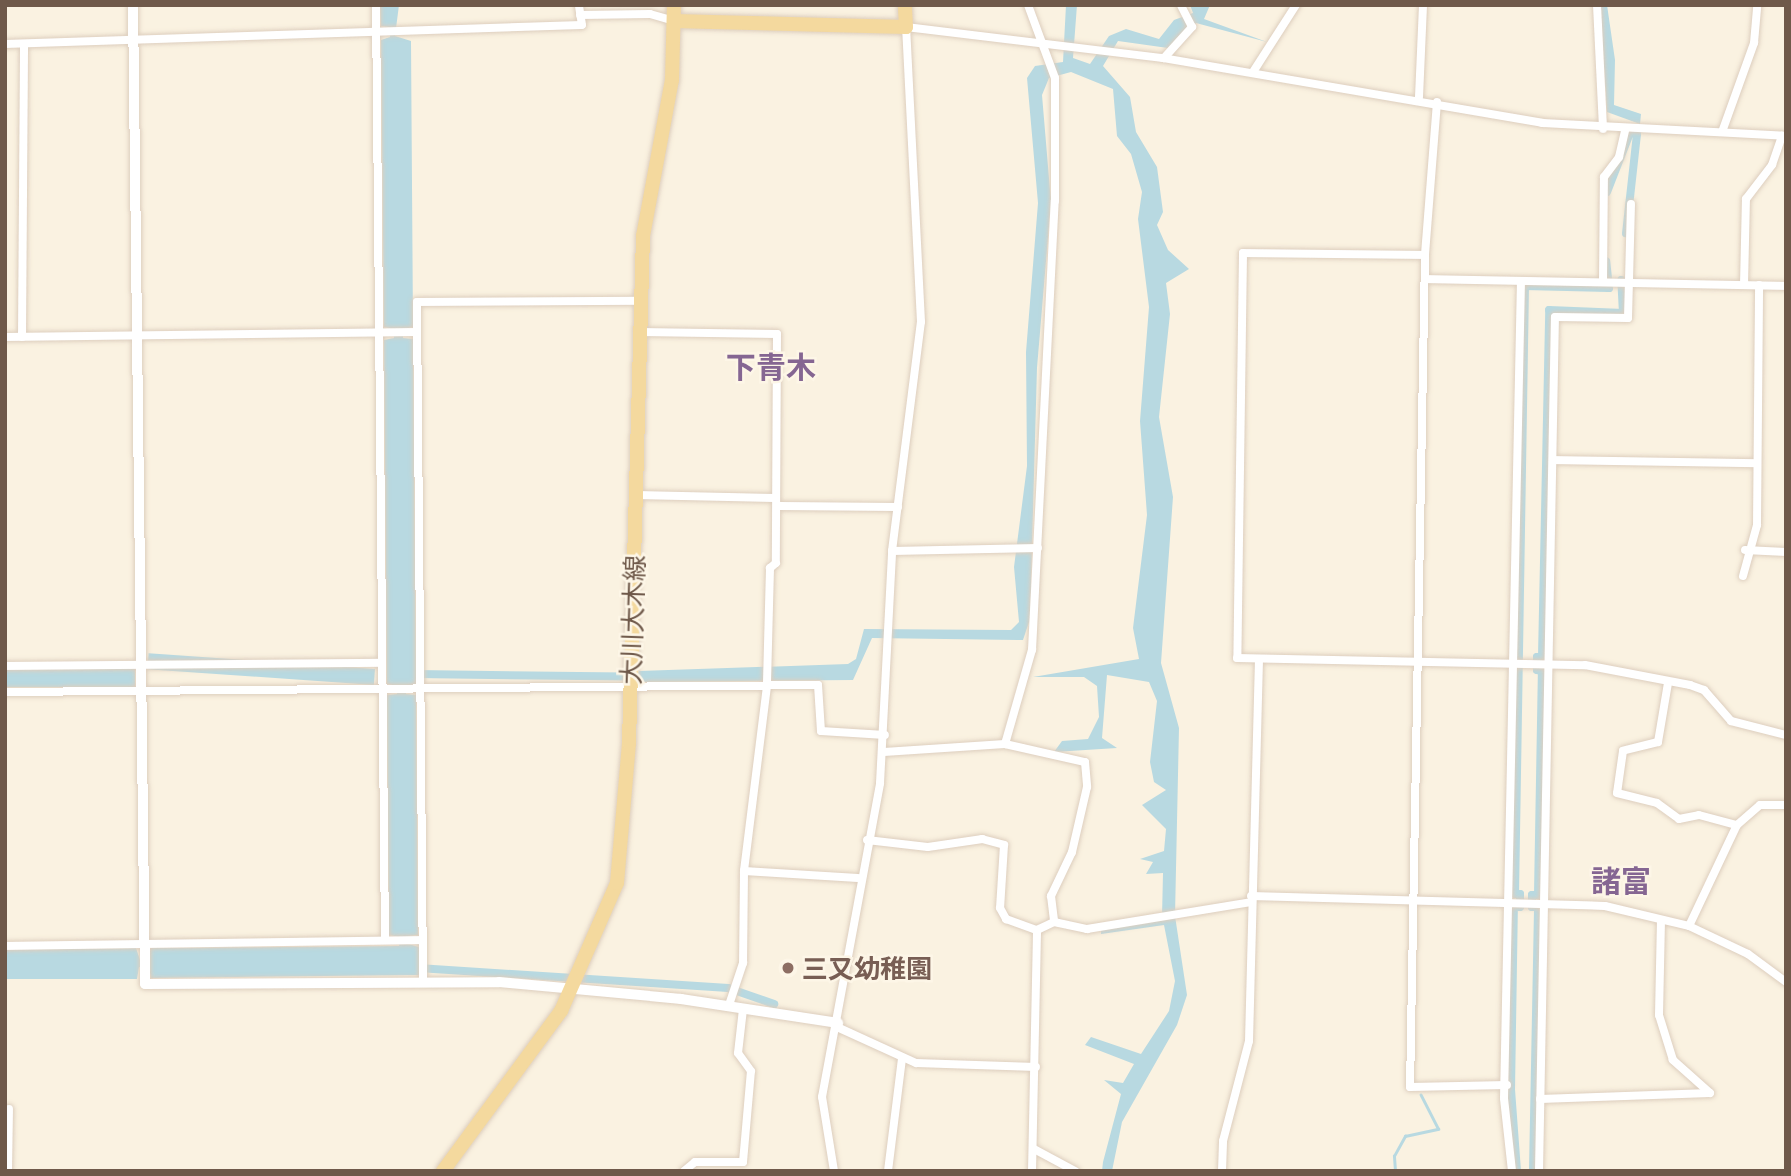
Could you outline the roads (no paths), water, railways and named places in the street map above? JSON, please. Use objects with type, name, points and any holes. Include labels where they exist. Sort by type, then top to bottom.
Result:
[{"type":"main road","points":[[674,13],[906,27],[905,5]]},
{"type":"main road","name":"大川大木線","points":[[443,1171],[533,1057],[573,990],[617,883],[630,666],[640,301],[646,207],[672,80],[674,13]]},
{"type":"street","points":[[134,5],[145,984],[423,980],[573,990],[729,1005],[837,1025],[902,1059],[1035,1067]]},
{"type":"street","points":[[376,5],[379,33],[382,665],[385,689],[387,940]]},
{"type":"street","points":[[1005,744],[1032,650],[1055,78],[1044,41],[1028,5]]},
{"type":"street","points":[[1163,58],[1192,27],[1181,5]]},
{"type":"street","points":[[1253,72],[1296,5]]},
{"type":"street","points":[[1419,97],[1423,5]]},
{"type":"street","points":[[1597,5],[1603,129]]},
{"type":"street","points":[[1721,132],[1754,43],[1757,5]]},
{"type":"street","points":[[5,44],[582,24],[580,10],[674,13]]},
{"type":"street","points":[[834,1171],[822,1097],[837,1025],[858,878],[884,752],[892,551],[922,292],[906,27],[1044,41],[1163,58],[1419,97],[1603,129],[1784,136],[1773,165],[1746,199],[1744,285]]},
{"type":"street","points":[[22,337],[24,44]]},
{"type":"street","points":[[1437,102],[1425,254],[1410,1087],[1507,1085]]},
{"type":"street","points":[[1606,282],[1604,177],[1619,158],[1625,131]]},
{"type":"street","points":[[1539,1171],[1555,317],[1628,318],[1631,204]]},
{"type":"street","points":[[1425,254],[1243,253],[1237,658],[1549,664],[1704,690],[1731,721],[1786,735]]},
{"type":"street","points":[[1426,279],[1786,286]]},
{"type":"street","points":[[1512,1171],[1507,1085],[1519,663],[1521,281]]},
{"type":"street","points":[[1743,576],[1745,550],[1757,525],[1755,463],[1759,285]]},
{"type":"street","points":[[423,980],[417,302],[640,301]]},
{"type":"street","points":[[5,337],[417,332]]},
{"type":"street","points":[[640,332],[777,334],[774,498],[779,506],[767,685],[744,871],[743,963],[729,1005]]},
{"type":"street","points":[[1553,460],[1755,463]]},
{"type":"street","points":[[636,495],[774,498]]},
{"type":"street","points":[[779,506],[898,507]]},
{"type":"street","points":[[892,551],[1036,548]]},
{"type":"street","points":[[1745,550],[1786,552]]},
{"type":"street","points":[[1222,1171],[1223,1141],[1249,1041],[1259,659]]},
{"type":"street","points":[[5,666],[382,665]]},
{"type":"street","points":[[1668,683],[1658,742],[1627,746],[1616,791],[1657,803],[1679,819],[1699,815],[1737,825]]},
{"type":"street","points":[[5,692],[818,685],[824,732],[885,735]]},
{"type":"street","points":[[884,752],[1005,744],[1080,759],[1088,769],[1070,859],[1051,897],[1054,922]]},
{"type":"street","points":[[1689,926],[1737,825],[1760,805],[1786,805]]},
{"type":"street","points":[[867,840],[928,847],[982,839],[1004,845],[1000,908],[1006,919],[1037,930],[1054,922],[1087,929],[1177,910],[1251,899],[1542,901],[1605,906],[1661,923],[1689,926],[1748,954],[1786,982]]},
{"type":"street","points":[[744,871],[858,878]]},
{"type":"street","points":[[1540,1099],[1710,1093],[1673,1060],[1659,1015],[1661,923]]},
{"type":"street","points":[[1032,1171],[1037,930]]},
{"type":"street","points":[[5,946],[421,940]]},
{"type":"street","points":[[684,1171],[695,1162],[743,1162],[751,1072],[738,1052],[743,1009]]},
{"type":"street","points":[[888,1171],[902,1059]]},
{"type":"street","points":[[8,1171],[9,1109]]},
{"type":"street","points":[[1034,1149],[1075,1171]]},
{"type":"water","points":[[380,5],[399,5],[395,36],[411,41],[413,327],[403,329],[403,338],[413,339],[416,684],[406,686],[406,694],[416,695],[418,935],[408,936],[408,944],[419,947],[420,975],[151,978],[149,968],[139,967],[137,979],[5,979],[5,949],[136,948],[140,960],[151,948],[399,946],[400,937],[389,935],[387,695],[397,694],[398,686],[387,684],[384,340],[394,338],[394,329],[384,327],[381,40],[390,37],[389,27],[381,26]]},
{"type":"water","points":[[1066,5],[1077,5],[1073,58],[1090,64],[1109,36],[1126,29],[1159,39],[1174,20],[1193,13],[1190,5],[1210,5],[1204,19],[1267,42],[1196,23],[1168,48],[1118,41],[1103,66],[1130,97],[1136,132],[1157,167],[1163,212],[1157,225],[1168,250],[1189,269],[1166,283],[1170,314],[1159,417],[1173,497],[1161,663],[1179,728],[1175,916],[1187,995],[1177,1025],[1122,1122],[1112,1171],[1102,1171],[1121,1094],[1104,1080],[1123,1083],[1134,1064],[1085,1045],[1091,1037],[1141,1054],[1169,1011],[1175,981],[1164,925],[1101,934],[1101,929],[1162,917],[1163,873],[1146,874],[1153,862],[1140,859],[1164,851],[1166,829],[1142,805],[1166,790],[1154,782],[1150,762],[1157,701],[1149,682],[1107,675],[1102,738],[1117,748],[1054,752],[1062,741],[1088,739],[1099,717],[1097,686],[1084,677],[1033,677],[1139,659],[1133,628],[1147,515],[1140,421],[1149,307],[1138,219],[1142,192],[1131,154],[1117,136],[1113,89],[1071,72],[1049,78],[1042,95],[1051,202],[1037,368],[1030,619],[1023,640],[872,638],[853,680],[639,682],[639,671],[848,664],[856,659],[864,629],[1011,630],[1019,622],[1014,567],[1027,466],[1026,352],[1038,203],[1027,78],[1035,66],[1063,62]]},
{"type":"water","points":[[1600,5],[1607,5],[1615,60],[1614,105],[1641,114],[1640,124],[1607,112]]},
{"type":"water","points":[[149,653],[375,669],[374,685],[147,669]]},
{"type":"water","points":[[5,669],[135,669],[135,687],[5,687]]},
{"type":"waterway","points":[[1607,192],[1630,133],[1637,134],[1626,233]]},
{"type":"waterway","points":[[1517,1171],[1511,1090],[1514,906],[1520,907],[1520,894],[1515,894],[1525,286],[1609,288],[1606,261]]},
{"type":"waterway","points":[[1533,1171],[1538,907],[1532,907],[1532,895],[1538,895],[1542,671],[1537,670],[1537,657],[1542,657],[1549,310],[1623,313],[1621,280]]},
{"type":"waterway","points":[[414,674],[649,677]]},
{"type":"waterway","points":[[418,968],[728,988],[774,1004]]},
{"type":"waterway","points":[[1395,1171],[1394,1156],[1405,1136],[1438,1129],[1421,1095]]},
{"type":"place","name":"三又幼稚園","points":[[788,968]]},
{"type":"district","name":"下青木","points":[[771,366]]},
{"type":"district","name":"諸富","points":[[1621,880]]}]
